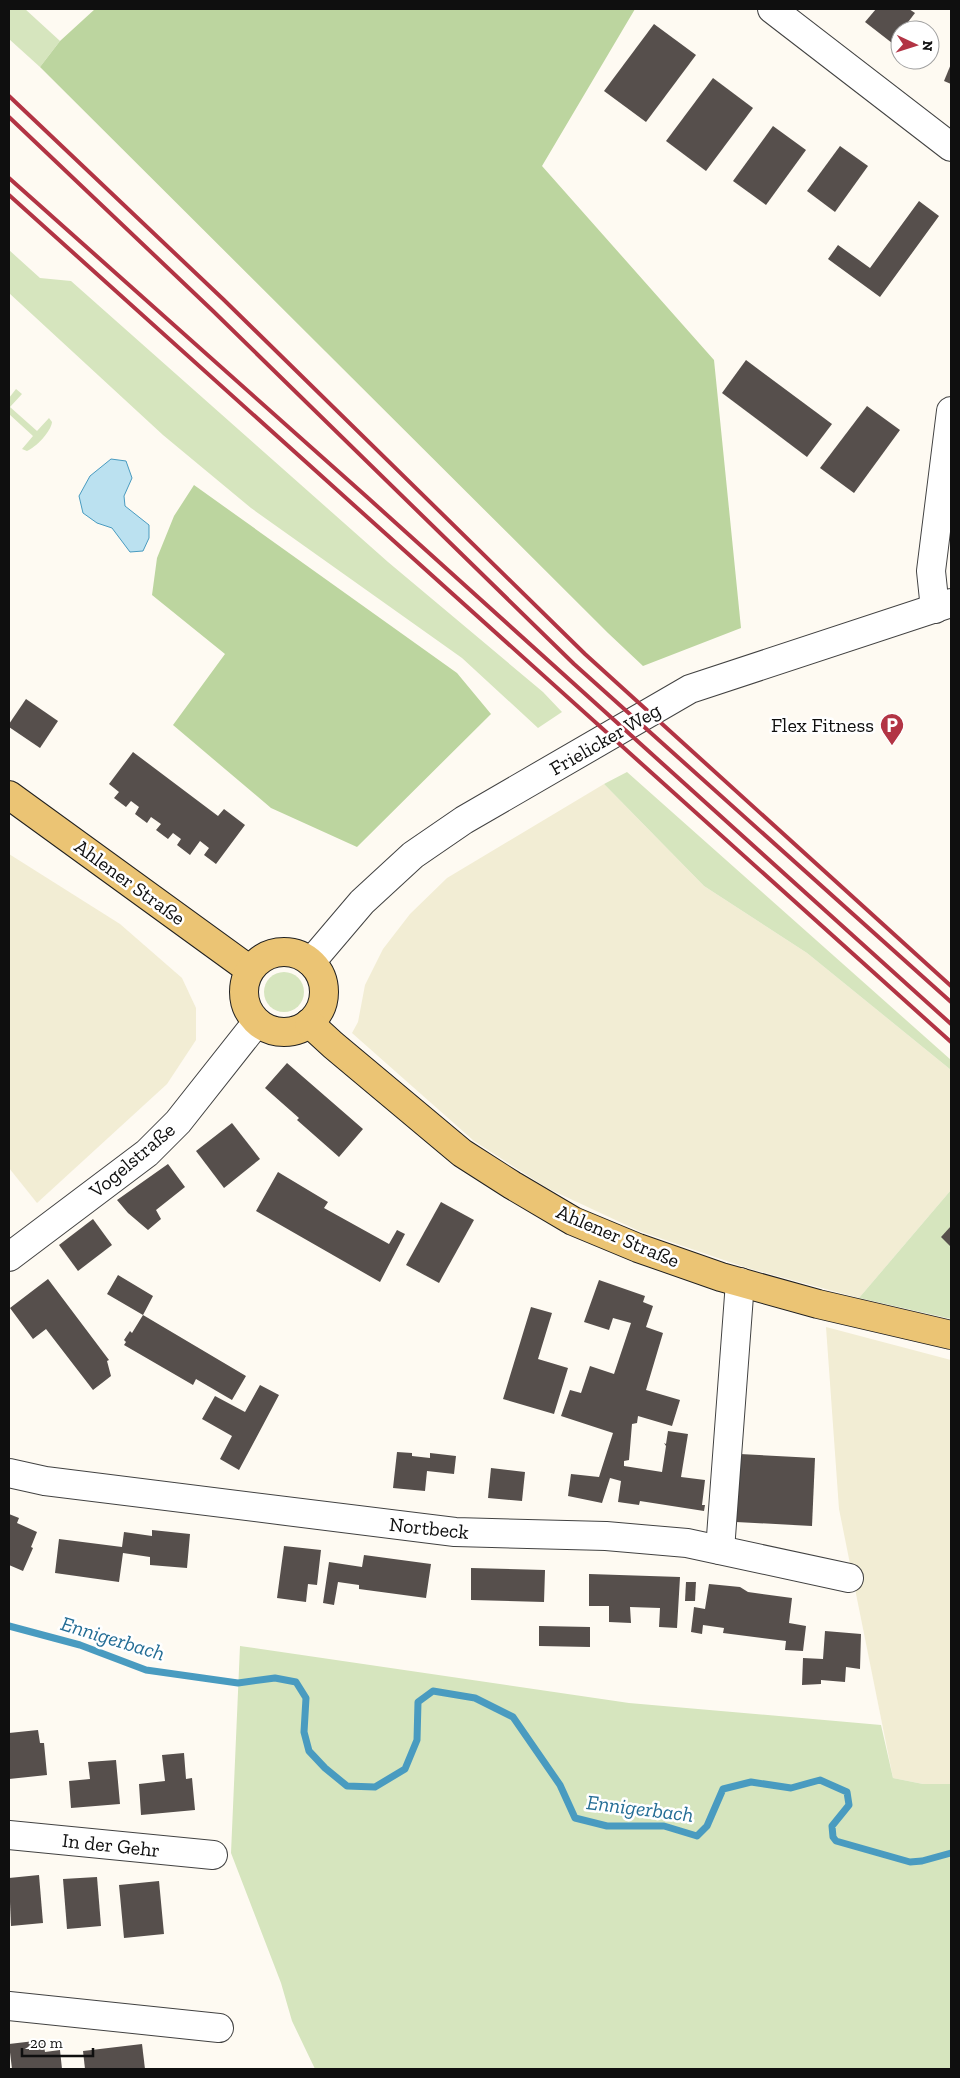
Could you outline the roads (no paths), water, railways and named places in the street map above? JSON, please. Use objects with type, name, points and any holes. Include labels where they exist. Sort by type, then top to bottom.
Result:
[{"type":"main road","name":"Ahlener Straße","points":[[9,795],[250,970]]},
{"type":"main road","points":[[279,952],[296,954],[311,962],[318,971],[324,993],[322,1004],[317,1014],[309,1023],[300,1029],[278,1032],[257,1022],[245,1002],[246,980],[250,970],[258,961],[268,955],[279,952]]},
{"type":"main road","name":"Ahlener Straße","points":[[309,1023],[462,1152],[512,1185],[573,1221],[638,1248],[740,1282],[818,1304],[951,1335]]},
{"type":"street","points":[[772,9],[951,148]]},
{"type":"street","points":[[943,606],[931,571],[951,411]]},
{"type":"street","name":"Frielicker Weg","points":[[311,962],[362,902],[413,855],[464,820],[690,689],[943,606]]},
{"type":"street","name":"Vogelstraße","points":[[9,1257],[147,1153],[178,1122],[257,1022]]},
{"type":"street","points":[[720,1550],[740,1282]]},
{"type":"street","name":"Nortbeck","points":[[9,1472],[44,1480],[455,1532],[606,1536],[687,1543],[850,1578]]},
{"type":"street","name":"In der Gehr","points":[[9,1835],[213,1855]]},
{"type":"street","points":[[9,2006],[218,2028]]},
{"type":"water","points":[[111,459],[126,461],[132,478],[124,496],[125,506],[149,525],[149,538],[143,551],[130,552],[112,528],[97,523],[83,513],[79,496],[90,476]]},
{"type":"waterway","name":"Ennigerbach","points":[[9,1626],[80,1645],[146,1670],[238,1683],[275,1678],[296,1682],[306,1698],[304,1732],[309,1751],[325,1768],[347,1786],[375,1787],[405,1769],[417,1740],[418,1702],[433,1691],[475,1698],[513,1717],[560,1785],[575,1818],[607,1826],[664,1826],[697,1836],[707,1826],[723,1789],[751,1782],[791,1788],[820,1780],[847,1792],[849,1805],[832,1826],[833,1837],[836,1841],[910,1862],[922,1861],[951,1853]]},
{"type":"railway","points":[[9,96],[224,300],[585,654],[951,986]]},
{"type":"railway","points":[[9,117],[213,311],[574,664],[951,1002]]},
{"type":"railway","points":[[9,178],[367,497],[951,1024]]},
{"type":"railway","points":[[9,195],[951,1042]]},
{"type":"place","name":"Flex Fitness","points":[[892,746]]}]
